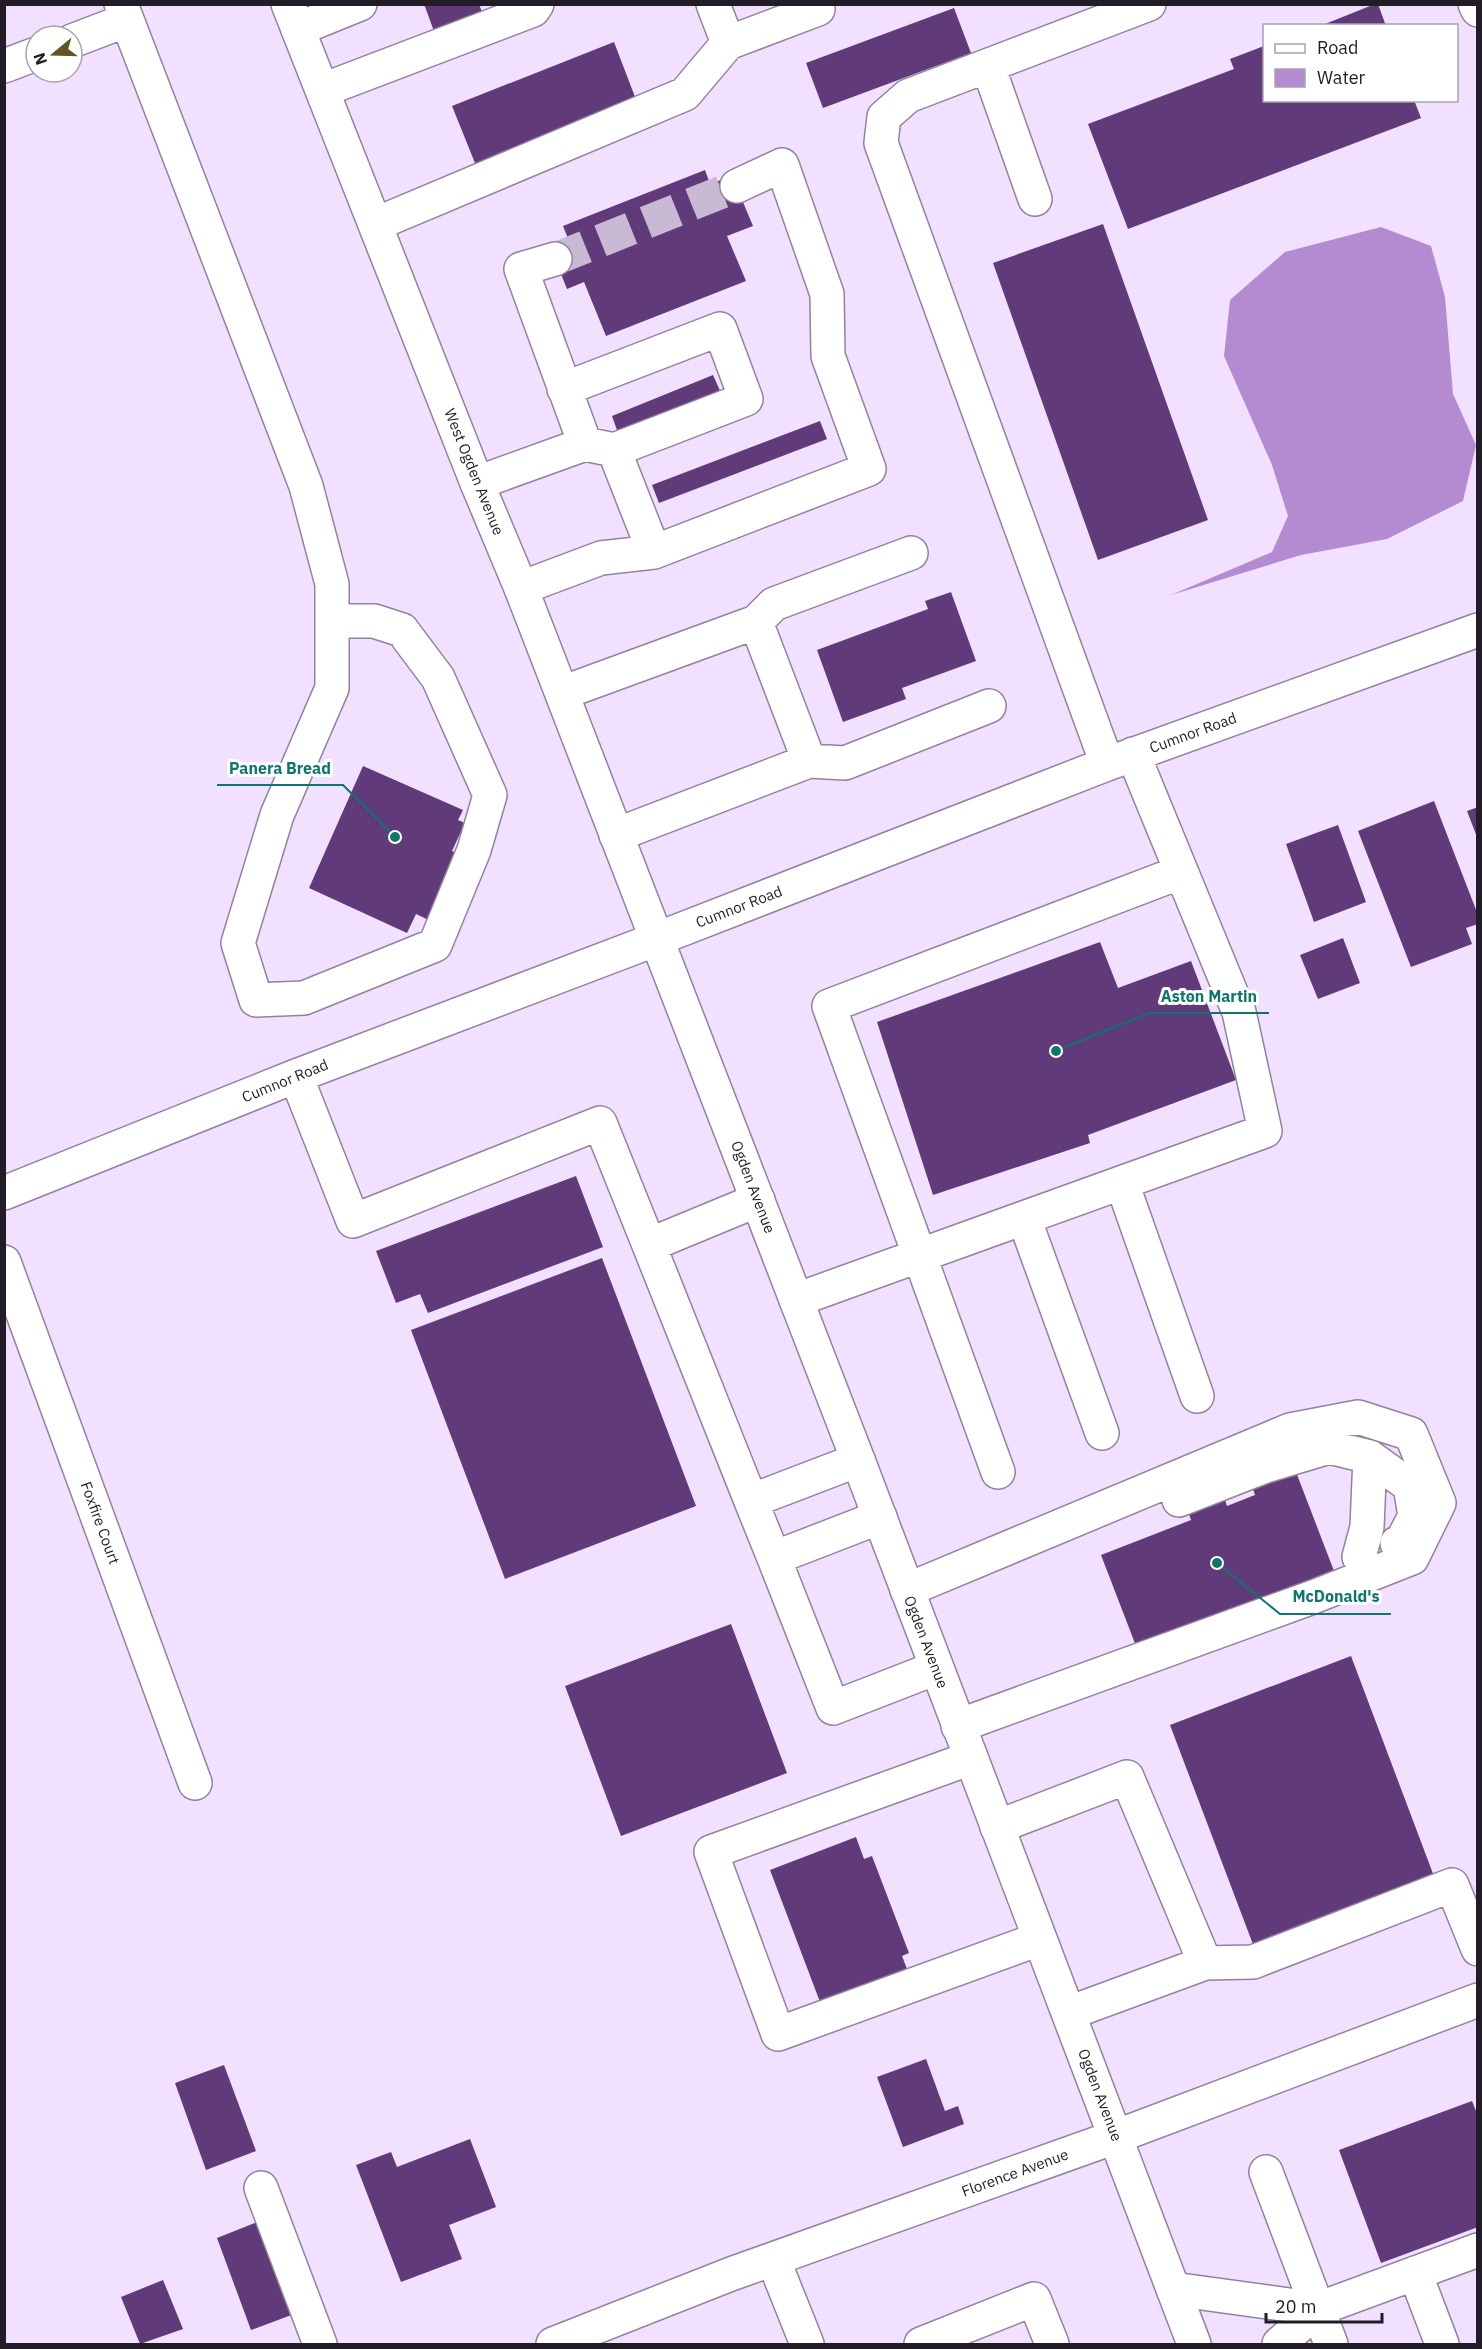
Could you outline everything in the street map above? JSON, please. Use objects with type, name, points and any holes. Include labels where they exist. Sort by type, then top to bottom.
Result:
[{"type":"street","points":[[293,17],[360,4]]},
{"type":"street","points":[[323,90],[533,10],[537,4]]},
{"type":"street","points":[[713,4],[728,43]]},
{"type":"street","points":[[376,224],[685,94],[728,43],[818,9],[816,4]]},
{"type":"street","points":[[796,1300],[1265,1131],[1239,1012],[1181,872],[1120,759],[881,143],[884,117],[908,96],[1149,4]]},
{"type":"street","points":[[1475,4],[1478,10]]},
{"type":"street","points":[[84,34],[124,12],[306,486],[332,584],[332,688],[277,815],[237,943],[256,1000],[304,998],[435,945],[474,850],[490,795],[438,678],[402,630],[374,621],[333,621]]},
{"type":"street","name":"West Ogden Avenue","points":[[293,17],[477,483],[521,588],[657,939]]},
{"type":"street","points":[[4,66],[24,58]]},
{"type":"street","points":[[988,66],[1035,199]]},
{"type":"street","points":[[521,588],[601,558],[654,552],[869,469],[828,356],[827,294],[782,165],[737,186]]},
{"type":"street","points":[[555,259],[521,268],[564,389],[600,447],[654,552]]},
{"type":"street","points":[[477,483],[600,447],[746,399],[720,329],[564,389]]},
{"type":"street","points":[[562,693],[756,622],[774,604],[911,554]]},
{"type":"street","points":[[756,622],[808,761]]},
{"type":"street","name":"Cumnor Road","points":[[4,1193],[296,1076],[1120,759],[1478,630]]},
{"type":"street","points":[[616,835],[808,761],[845,763],[989,706]]},
{"type":"street","points":[[998,1472],[829,1006],[1181,872]]},
{"type":"street","name":"Ogden Avenue","points":[[657,939],[1194,2344]]},
{"type":"street","points":[[296,1076],[354,1221],[600,1122],[833,1708],[936,1668]]},
{"type":"street","points":[[1122,1183],[1197,1395]]},
{"type":"street","points":[[649,1245],[758,1200]]},
{"type":"street","points":[[1024,1218],[1102,1433]]},
{"type":"street","name":"Foxfire Court","points":[[4,1262],[195,1783]]},
{"type":"street","points":[[907,1590],[1290,1430],[1358,1417],[1411,1434],[1439,1503],[1412,1558],[1313,1597],[958,1726]]},
{"type":"street","points":[[1111,1504],[1157,1509],[1266,1466],[1329,1447],[1370,1457],[1410,1486],[1415,1516],[1402,1541],[1359,1557],[1313,1597]]},
{"type":"street","points":[[1359,1557],[1367,1527],[1370,1457]]},
{"type":"street","points":[[751,1501],[858,1460]]},
{"type":"street","points":[[774,1558],[880,1518]]},
{"type":"street","points":[[971,1758],[711,1852],[778,2034],[1039,1939]]},
{"type":"street","points":[[997,1827],[1127,1777],[1205,1963]]},
{"type":"street","points":[[1069,2013],[1205,1963],[1253,1962],[1452,1885],[1478,1949]]},
{"type":"street","name":"Florence Avenue","points":[[553,2344],[773,2259],[1115,2137],[1478,2000]]},
{"type":"street","points":[[1266,2172],[1331,2344]]},
{"type":"street","points":[[261,2188],[320,2344]]},
{"type":"street","points":[[1279,2344],[1318,2309],[1478,2250]]},
{"type":"street","points":[[773,2259],[807,2344]]},
{"type":"street","points":[[1415,2273],[1442,2344]]},
{"type":"street","points":[[1173,2289],[1318,2309]]},
{"type":"street","points":[[921,2344],[1034,2300],[1052,2344]]},
{"type":"water","points":[[1381,227],[1431,246],[1445,297],[1453,394],[1476,445],[1463,501],[1387,539],[1301,555],[1171,595],[1272,552],[1288,516],[1272,465],[1224,356],[1230,300],[1285,252]]},
{"type":"building","points":[[424,4],[479,4],[483,15],[435,34]]},
{"type":"building","points":[[1378,4],[1385,24],[1325,24]]},
{"type":"building","points":[[954,8],[971,53],[823,108],[806,63]]},
{"type":"building","points":[[614,42],[640,110],[479,173],[452,106]]},
{"type":"building","points":[[1263,46],[1263,102],[1415,102],[1421,118],[1128,229],[1088,124],[1234,69],[1230,59]]},
{"type":"building","points":[[705,170],[710,184],[732,176],[753,226],[727,236],[746,281],[606,336],[584,282],[567,289],[555,259],[551,248],[569,241],[563,226]]},
{"type":"building","points":[[1103,224],[1208,520],[1098,560],[993,263]]},
{"type":"building","points":[[713,375],[721,393],[618,433],[612,416]]},
{"type":"building","points":[[820,421],[827,439],[659,503],[652,485]]},
{"type":"building","points":[[951,592],[976,661],[902,688],[906,699],[843,722],[817,650],[928,609],[925,601]]},
{"type":"building","points":[[363,766],[463,810],[458,820],[465,823],[452,851],[467,858],[437,924],[416,914],[407,933],[309,888]]},
{"type":"building","points":[[1434,801],[1478,915],[1478,924],[1466,928],[1472,944],[1411,967],[1358,831]]},
{"type":"building","points":[[1478,807],[1478,837],[1477,837],[1467,811]]},
{"type":"building","points":[[1338,825],[1366,902],[1314,922],[1286,844]]},
{"type":"building","points":[[1343,938],[1360,983],[1318,999],[1300,955]]},
{"type":"building","points":[[1100,942],[1118,988],[1191,961],[1236,1080],[1088,1135],[1090,1143],[933,1195],[877,1022]]},
{"type":"building","points":[[576,1176],[603,1247],[428,1313],[420,1294],[396,1303],[376,1251]]},
{"type":"building","points":[[602,1258],[696,1506],[505,1579],[411,1330]]},
{"type":"building","points":[[1296,1472],[1334,1571],[1136,1646],[1101,1555],[1191,1520],[1189,1514],[1225,1500],[1227,1506],[1255,1495],[1253,1489]]},
{"type":"building","points":[[731,1624],[787,1773],[621,1836],[565,1686]]},
{"type":"building","points":[[1351,1656],[1435,1879],[1254,1947],[1170,1725]]},
{"type":"building","points":[[856,1837],[864,1859],[872,1856],[909,1953],[902,1956],[907,1969],[820,2002],[770,1870]]},
{"type":"building","points":[[926,2059],[945,2111],[958,2106],[964,2124],[903,2147],[877,2077]]},
{"type":"building","points":[[224,2065],[256,2151],[206,2170],[175,2083]]},
{"type":"building","points":[[1472,2101],[1478,2116],[1478,2227],[1381,2263],[1339,2150]]},
{"type":"building","points":[[470,2139],[496,2207],[449,2225],[462,2259],[401,2282],[356,2165],[391,2152],[397,2167]]},
{"type":"building","points":[[260,2221],[294,2314],[251,2330],[217,2238]]},
{"type":"building","points":[[163,2280],[183,2329],[140,2344],[121,2297]]},
{"type":"tunnel","points":[[555,259],[737,186]]},
{"type":"place","name":"Panera Bread","points":[[395,837]]},
{"type":"place","name":"Aston Martin","points":[[1056,1051]]},
{"type":"place","name":"McDonald's","points":[[1217,1563]]}]
